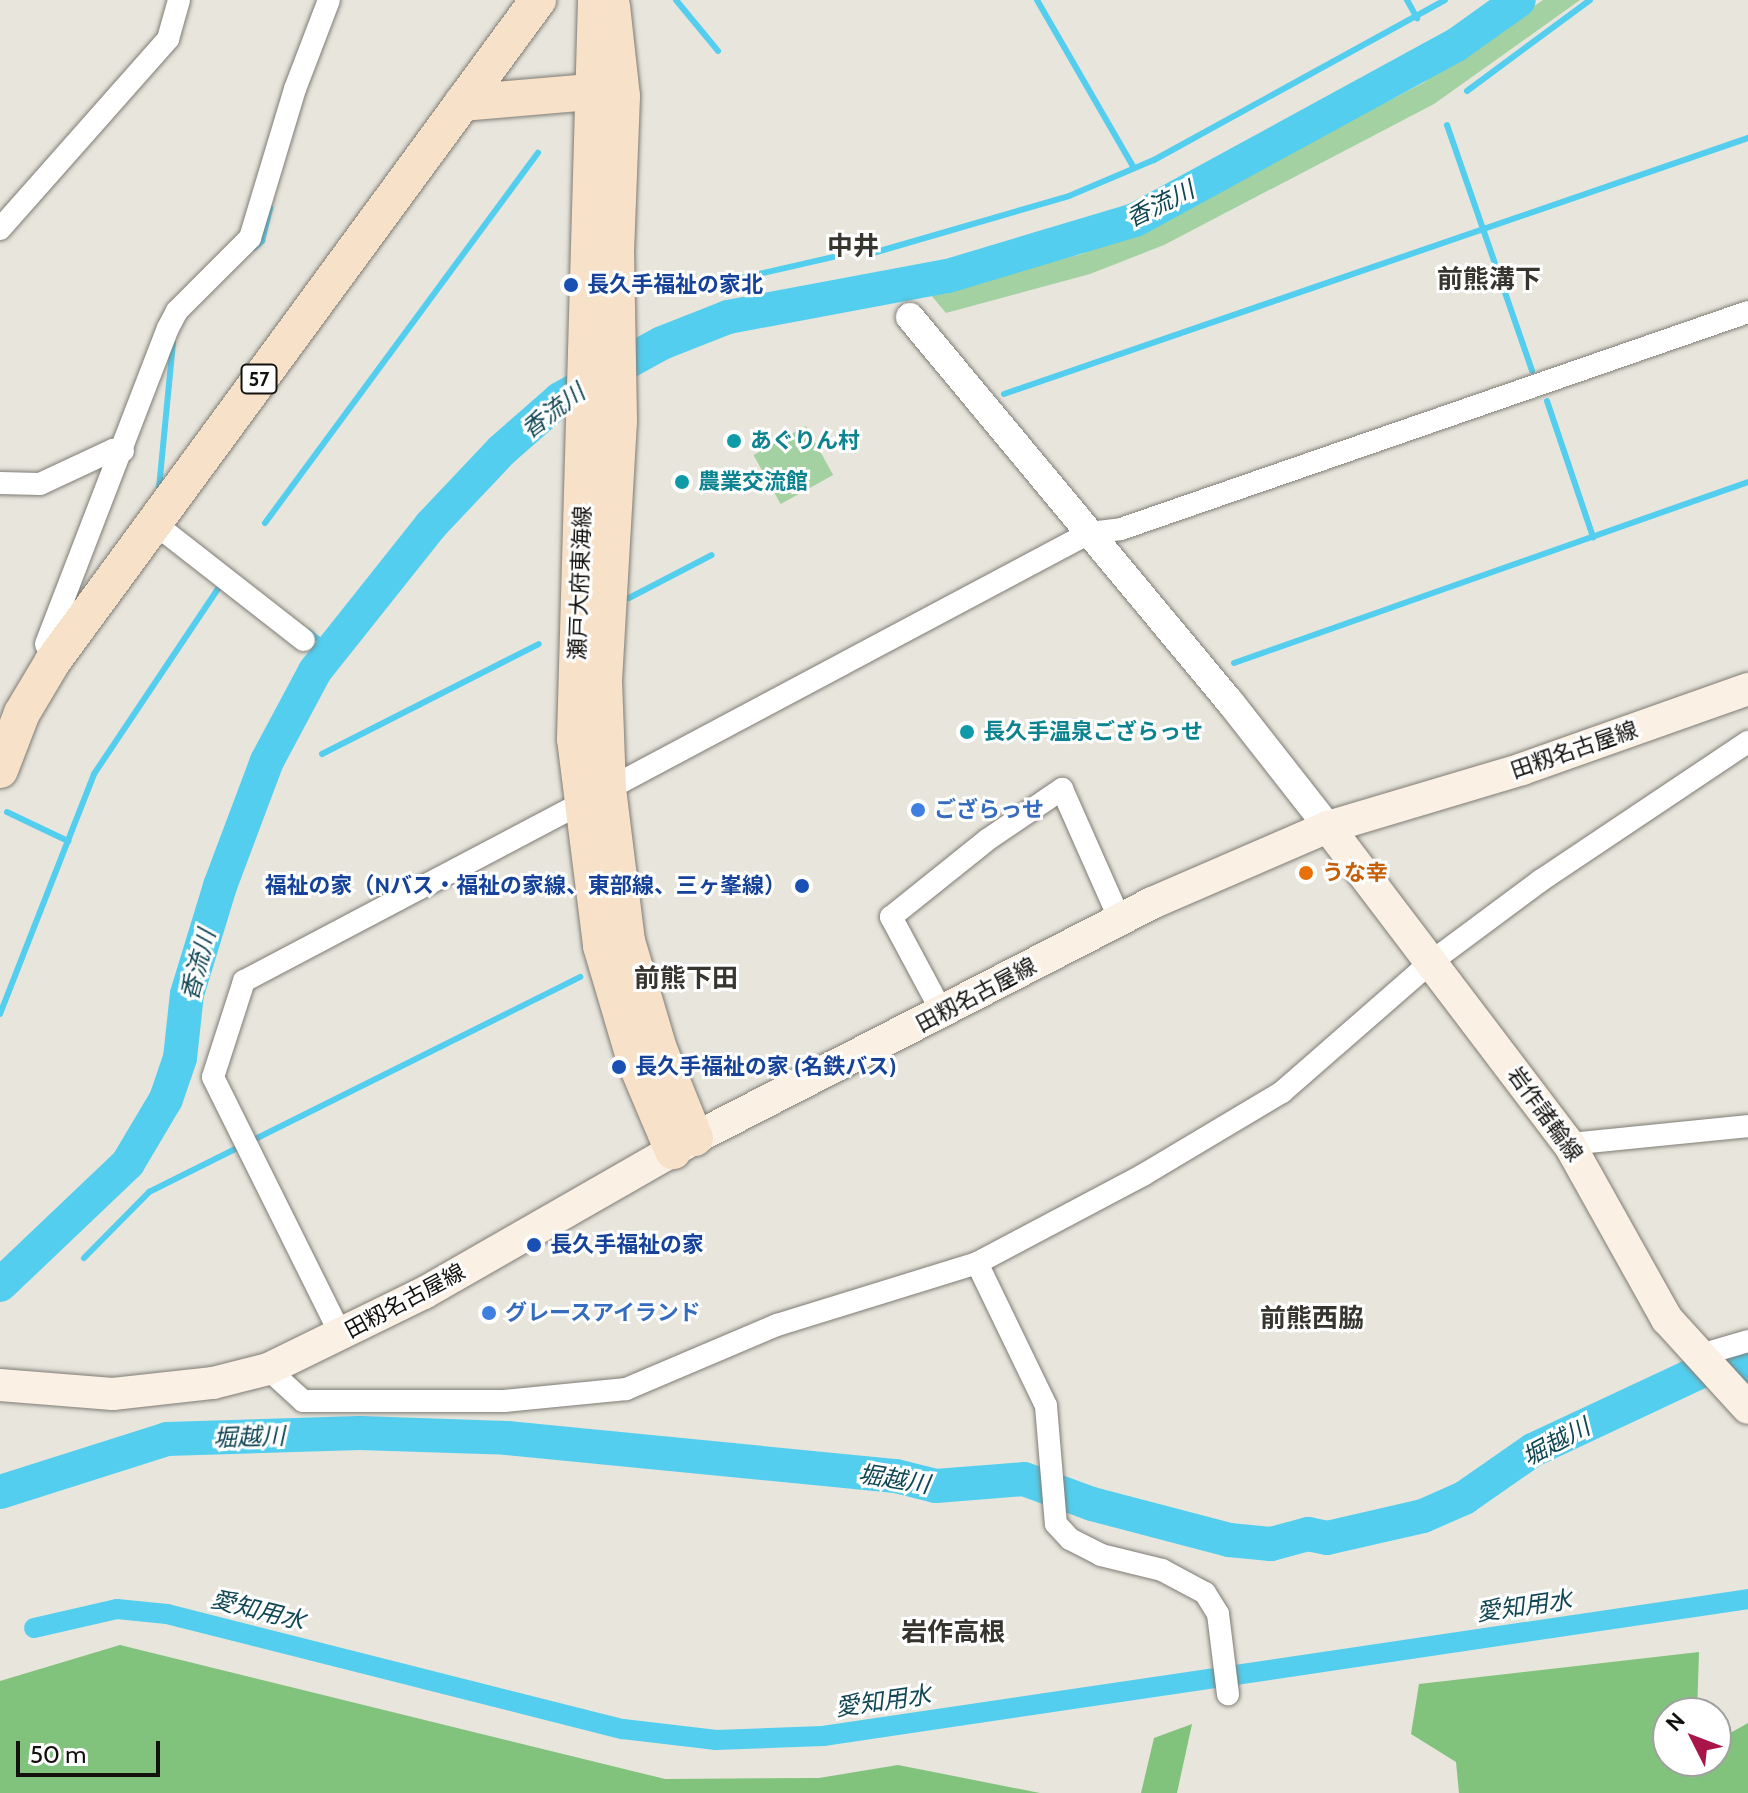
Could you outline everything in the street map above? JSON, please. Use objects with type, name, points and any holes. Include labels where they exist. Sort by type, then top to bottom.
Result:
[{"type":"main road","name":"57","points":[[0,770],[22,713],[53,661],[538,0]]},
{"type":"main road","name":"瀬戸大府東海線","points":[[594,796],[604,680],[618,390],[602,339],[590,92],[596,0]]},
{"type":"main road","name":"瀬戸大府東海線","points":[[612,0],[622,96],[602,339],[587,414],[575,739],[594,796],[627,941],[684,1144]]},
{"type":"main road","points":[[462,103],[590,92]]},
{"type":"main road","name":"田籾名古屋線","points":[[0,1385],[113,1394],[213,1383],[268,1369],[341,1335],[684,1144],[1120,920],[1328,827],[1522,769],[1748,689]]},
{"type":"main road","name":"岩作諸輪線","points":[[1328,827],[1569,1144],[1667,1319],[1739,1400]]},
{"type":"street","points":[[0,229],[168,39],[179,0]]},
{"type":"street","points":[[53,661],[46,644],[177,311],[250,238],[295,89],[329,0]]},
{"type":"street","points":[[341,1335],[213,1077],[244,981],[1089,533],[1121,529],[1748,312]]},
{"type":"street","points":[[910,317],[1328,827]]},
{"type":"street","points":[[0,483],[40,484],[113,450],[123,451]]},
{"type":"street","points":[[154,523],[304,640]]},
{"type":"street","points":[[268,1369],[303,1401],[504,1401],[626,1389],[777,1325],[977,1263],[1143,1175],[1282,1092],[1431,962],[1540,881],[1748,742]]},
{"type":"street","points":[[942,1012],[891,917],[987,840],[1062,789],[1120,920]]},
{"type":"street","points":[[1569,1144],[1748,1126]]},
{"type":"street","points":[[977,1263],[1046,1406],[1056,1524],[1070,1539],[1101,1555],[1162,1570],[1205,1593],[1218,1614],[1228,1694]]},
{"type":"street","points":[[1697,1356],[1748,1341]]},
{"type":"green space","points":[[1543,0],[1580,0],[1434,104],[1164,245],[1090,274],[946,313],[930,294],[1082,254],[1156,222],[1423,83]]},
{"type":"green space","points":[[806,426],[833,475],[781,504],[754,455]]},
{"type":"green space","points":[[120,1645],[665,1779],[819,1778],[898,1765],[1040,1793],[0,1793],[0,1681]]},
{"type":"green space","points":[[1699,1652],[1698,1697],[1652,1697],[1652,1777],[1732,1777],[1732,1732],[1748,1723],[1748,1793],[1459,1793],[1456,1762],[1411,1734],[1419,1684]]},
{"type":"green space","points":[[1192,1724],[1177,1793],[1141,1793],[1154,1738]]},
{"type":"waterway","points":[[676,0],[718,51]]},
{"type":"waterway","points":[[1037,0],[1134,168]]},
{"type":"waterway","points":[[1407,0],[1417,18]]},
{"type":"waterway","points":[[873,253],[1069,196],[1154,160],[1445,0]]},
{"type":"waterway","name":"香流川","points":[[0,1285],[128,1163],[166,1099],[180,1058],[187,994],[220,886],[267,761],[315,671],[431,525],[502,450],[560,399],[662,343],[728,317],[948,276],[1135,220],[1456,45],[1519,0]]},
{"type":"waterway","points":[[1467,91],[1590,0]]},
{"type":"waterway","points":[[1447,125],[1532,371]]},
{"type":"waterway","points":[[1004,394],[1748,138]]},
{"type":"waterway","points":[[265,523],[538,153]]},
{"type":"waterway","points":[[254,248],[262,241],[270,208]]},
{"type":"waterway","points":[[702,287],[833,257]]},
{"type":"waterway","points":[[159,488],[173,343]]},
{"type":"waterway","points":[[1547,401],[1593,537]]},
{"type":"waterway","points":[[1234,663],[1748,482]]},
{"type":"waterway","points":[[629,598],[712,555]]},
{"type":"waterway","points":[[0,1014],[94,774],[219,587]]},
{"type":"waterway","points":[[309,632],[332,650]]},
{"type":"waterway","points":[[322,754],[539,644]]},
{"type":"waterway","points":[[7,812],[68,841]]},
{"type":"waterway","points":[[84,1258],[149,1192],[580,977]]},
{"type":"waterway","name":"堀越川","points":[[0,1492],[167,1439],[360,1433],[507,1438],[896,1476],[936,1486],[1024,1479],[1092,1504],[1229,1540],[1271,1544],[1308,1534],[1327,1538],[1423,1516],[1464,1498],[1533,1450],[1704,1370],[1748,1366]]},
{"type":"waterway","name":"愛知用水","points":[[34,1628],[117,1609],[167,1614],[623,1729],[716,1740],[823,1736],[1748,1599]]},
{"type":"place","name":"長久手福祉の家北","points":[[571,285]]},
{"type":"place","name":"あぐりん村","points":[[734,441]]},
{"type":"place","name":"農業交流館","points":[[682,482]]},
{"type":"place","name":"長久手温泉ござらっせ","points":[[967,732]]},
{"type":"place","name":"ござらっせ","points":[[918,810]]},
{"type":"place","name":"うな幸","points":[[1306,873]]},
{"type":"place","name":"福祉の家（Nバス・福祉の家線、東部線、三ヶ峯線）","points":[[802,886]]},
{"type":"place","name":"長久手福祉の家 (名鉄バス)","points":[[619,1067]]},
{"type":"place","name":"長久手福祉の家","points":[[534,1245]]},
{"type":"place","name":"グレースアイランド","points":[[489,1313]]},
{"type":"district","name":"中井","points":[[853,247]]},
{"type":"district","name":"前熊溝下","points":[[1489,280]]},
{"type":"district","name":"前熊下田","points":[[686,979]]},
{"type":"district","name":"前熊西脇","points":[[1312,1319]]},
{"type":"district","name":"岩作高根","points":[[953,1633]]}]
